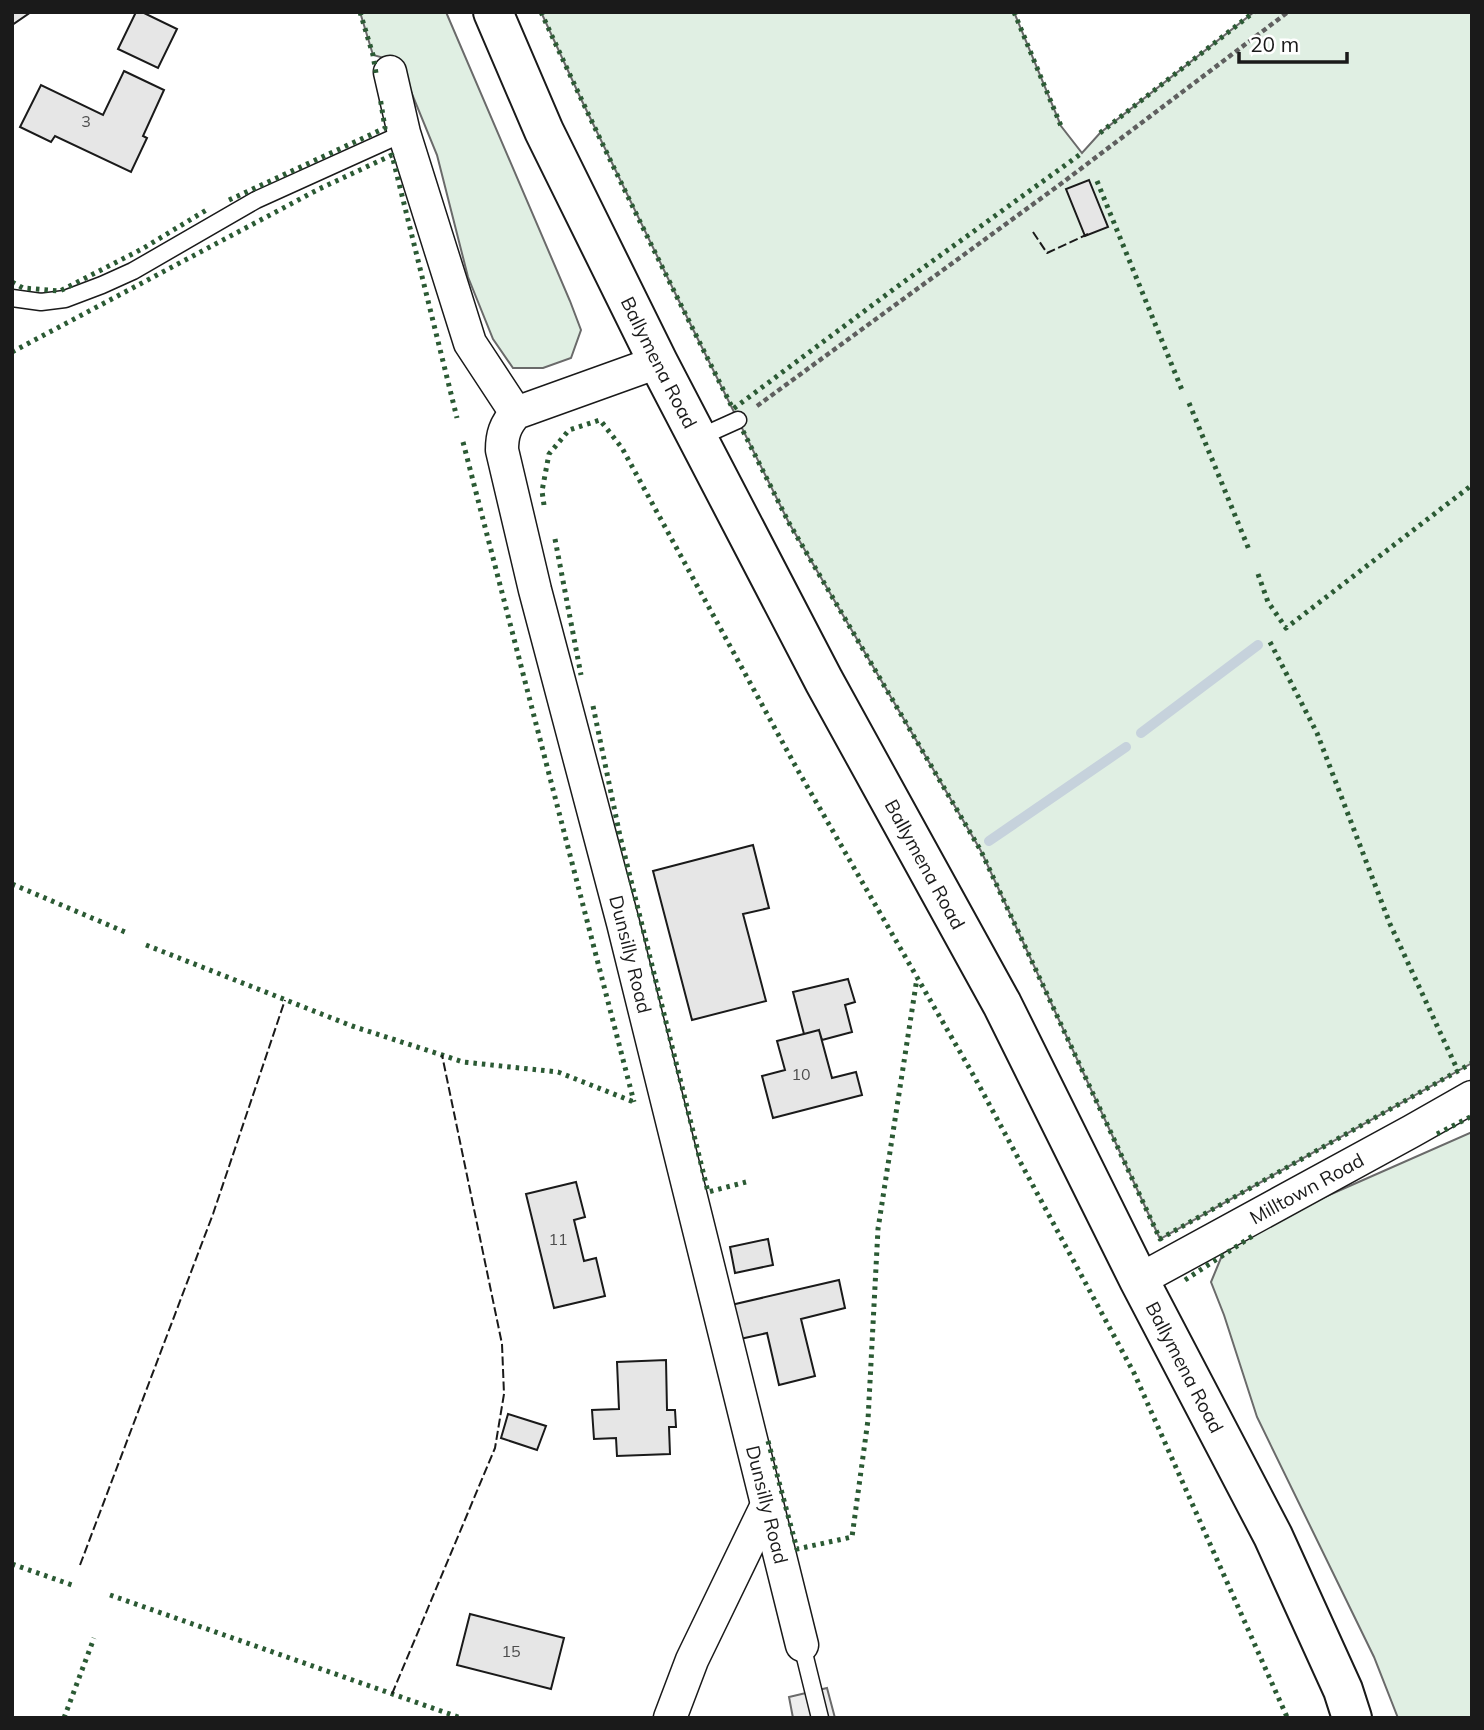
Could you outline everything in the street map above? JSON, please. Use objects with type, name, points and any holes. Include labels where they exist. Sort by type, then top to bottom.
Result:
[{"type":"highway","name":"Ballymena Road","points":[[493,12],[544,131],[658,362],[824,681],[1002,1004],[1139,1280],[1273,1535],[1343,1690],[1352,1718]]},
{"type":"street","points":[[390,72],[404,133],[470,344],[516,413],[658,362]]},
{"type":"street","name":"Dunsilly Road","points":[[516,413],[507,423],[502,437],[502,450],[630,950],[802,1645]]},
{"type":"street","name":"Milltown Road","points":[[1139,1280],[1472,1097]]},
{"type":"street","points":[[670,1718],[692,1660],[767,1505]]},
{"type":"lane","points":[[12,298],[41,302],[65,299],[102,285],[133,271],[256,200],[404,133]]},
{"type":"lane","points":[[698,438],[738,420]]},
{"type":"lane","points":[[802,1645],[820,1718]]},
{"type":"path","points":[[738,420],[1051,191],[1288,12]]},
{"type":"green space","points":[[360,12],[446,12],[581,330],[571,358],[543,368],[513,368],[493,339],[468,277],[437,155],[399,62],[373,55]]},
{"type":"green space","points":[[541,12],[1014,12],[1061,126],[1082,153],[1100,133],[1254,12],[1472,12],[1472,1063],[1160,1239],[981,851],[789,523]]},
{"type":"green space","points":[[1472,1132],[1472,1718],[1398,1718],[1374,1657],[1257,1417],[1211,1282],[1223,1253],[1286,1214]]},
{"type":"shaded area","points":[[827,1688],[835,1718],[793,1718],[789,1697]]},
{"type":"building","points":[[12,12],[31,12],[12,25]]},
{"type":"building","points":[[136,12],[142,12],[177,29],[158,68],[118,49]]},
{"type":"building","points":[[124,71],[164,90],[143,136],[147,138],[131,172],[55,136],[51,142],[20,127],[41,85],[103,115]]},
{"type":"building","points":[[1089,180],[1108,227],[1085,236],[1066,189]]},
{"type":"building","points":[[753,845],[769,908],[743,914],[766,1001],[692,1020],[653,871]]},
{"type":"building","points":[[848,979],[855,1002],[845,1005],[852,1032],[822,1040],[819,1030],[804,1034],[793,992]]},
{"type":"building","points":[[819,1030],[832,1078],[856,1072],[862,1095],[773,1118],[762,1076],[785,1070],[777,1041]]},
{"type":"building","points":[[576,1182],[585,1217],[574,1220],[584,1261],[596,1258],[605,1296],[554,1308],[526,1194]]},
{"type":"building","points":[[768,1239],[773,1265],[735,1273],[730,1247]]},
{"type":"building","points":[[839,1280],[845,1308],[801,1319],[815,1376],[779,1385],[767,1333],[740,1339],[731,1305]]},
{"type":"building","points":[[666,1360],[667,1410],[675,1410],[676,1427],[669,1427],[670,1454],[617,1456],[616,1438],[594,1439],[592,1410],[619,1409],[617,1362]]},
{"type":"building","points":[[508,1414],[546,1426],[537,1450],[501,1438]]},
{"type":"building","points":[[470,1614],[564,1638],[551,1689],[457,1665]]},
{"type":"waterway","points":[[1141,733],[1258,645]]},
{"type":"waterway","points":[[989,841],[1126,747]]},
{"type":"hedge","points":[[360,12],[376,73]]},
{"type":"hedge","points":[[541,12],[635,212],[733,409],[1082,153]]},
{"type":"hedge","points":[[1014,12],[1061,126]]},
{"type":"hedge","points":[[1100,133],[1254,12]]},
{"type":"hedge","points":[[229,200],[385,128],[380,97]]},
{"type":"hedge","points":[[12,352],[319,189],[392,155],[457,418]]},
{"type":"hedge","points":[[1097,181],[1182,390]]},
{"type":"hedge","points":[[12,282],[23,288],[60,291],[142,249],[208,209]]},
{"type":"hedge","points":[[1189,403],[1250,552]]},
{"type":"hedge","points":[[544,505],[542,491],[549,454],[569,430],[600,420],[622,448],[796,767],[975,1078],[1134,1373],[1287,1717]]},
{"type":"hedge","points":[[743,431],[789,523],[981,851],[1160,1239],[1472,1063]]},
{"type":"hedge","points":[[463,442],[634,1102]]},
{"type":"hedge","points":[[1258,574],[1268,602],[1286,628],[1472,485]]},
{"type":"hedge","points":[[555,539],[581,675]]},
{"type":"hedge","points":[[1270,642],[1317,733],[1390,924],[1458,1071]]},
{"type":"hedge","points":[[593,706],[620,836],[708,1192],[746,1182]]},
{"type":"hedge","points":[[12,884],[125,932]]},
{"type":"hedge","points":[[146,945],[352,1026],[463,1062],[558,1072],[634,1102]]},
{"type":"hedge","points":[[768,1441],[797,1549],[852,1537],[868,1420],[878,1229],[917,978]]},
{"type":"hedge","points":[[1437,1134],[1472,1116]]},
{"type":"hedge","points":[[1185,1280],[1254,1235]]},
{"type":"hedge","points":[[12,1564],[72,1585]]},
{"type":"hedge","points":[[110,1595],[461,1718]]},
{"type":"hedge","points":[[64,1718],[94,1638]]},
{"type":"fence","points":[[1033,232],[1047,253],[1088,234]]},
{"type":"fence","points":[[80,1565],[213,1214],[285,1000]]},
{"type":"fence","points":[[392,1694],[495,1448],[504,1394],[502,1344],[442,1055]]}]
